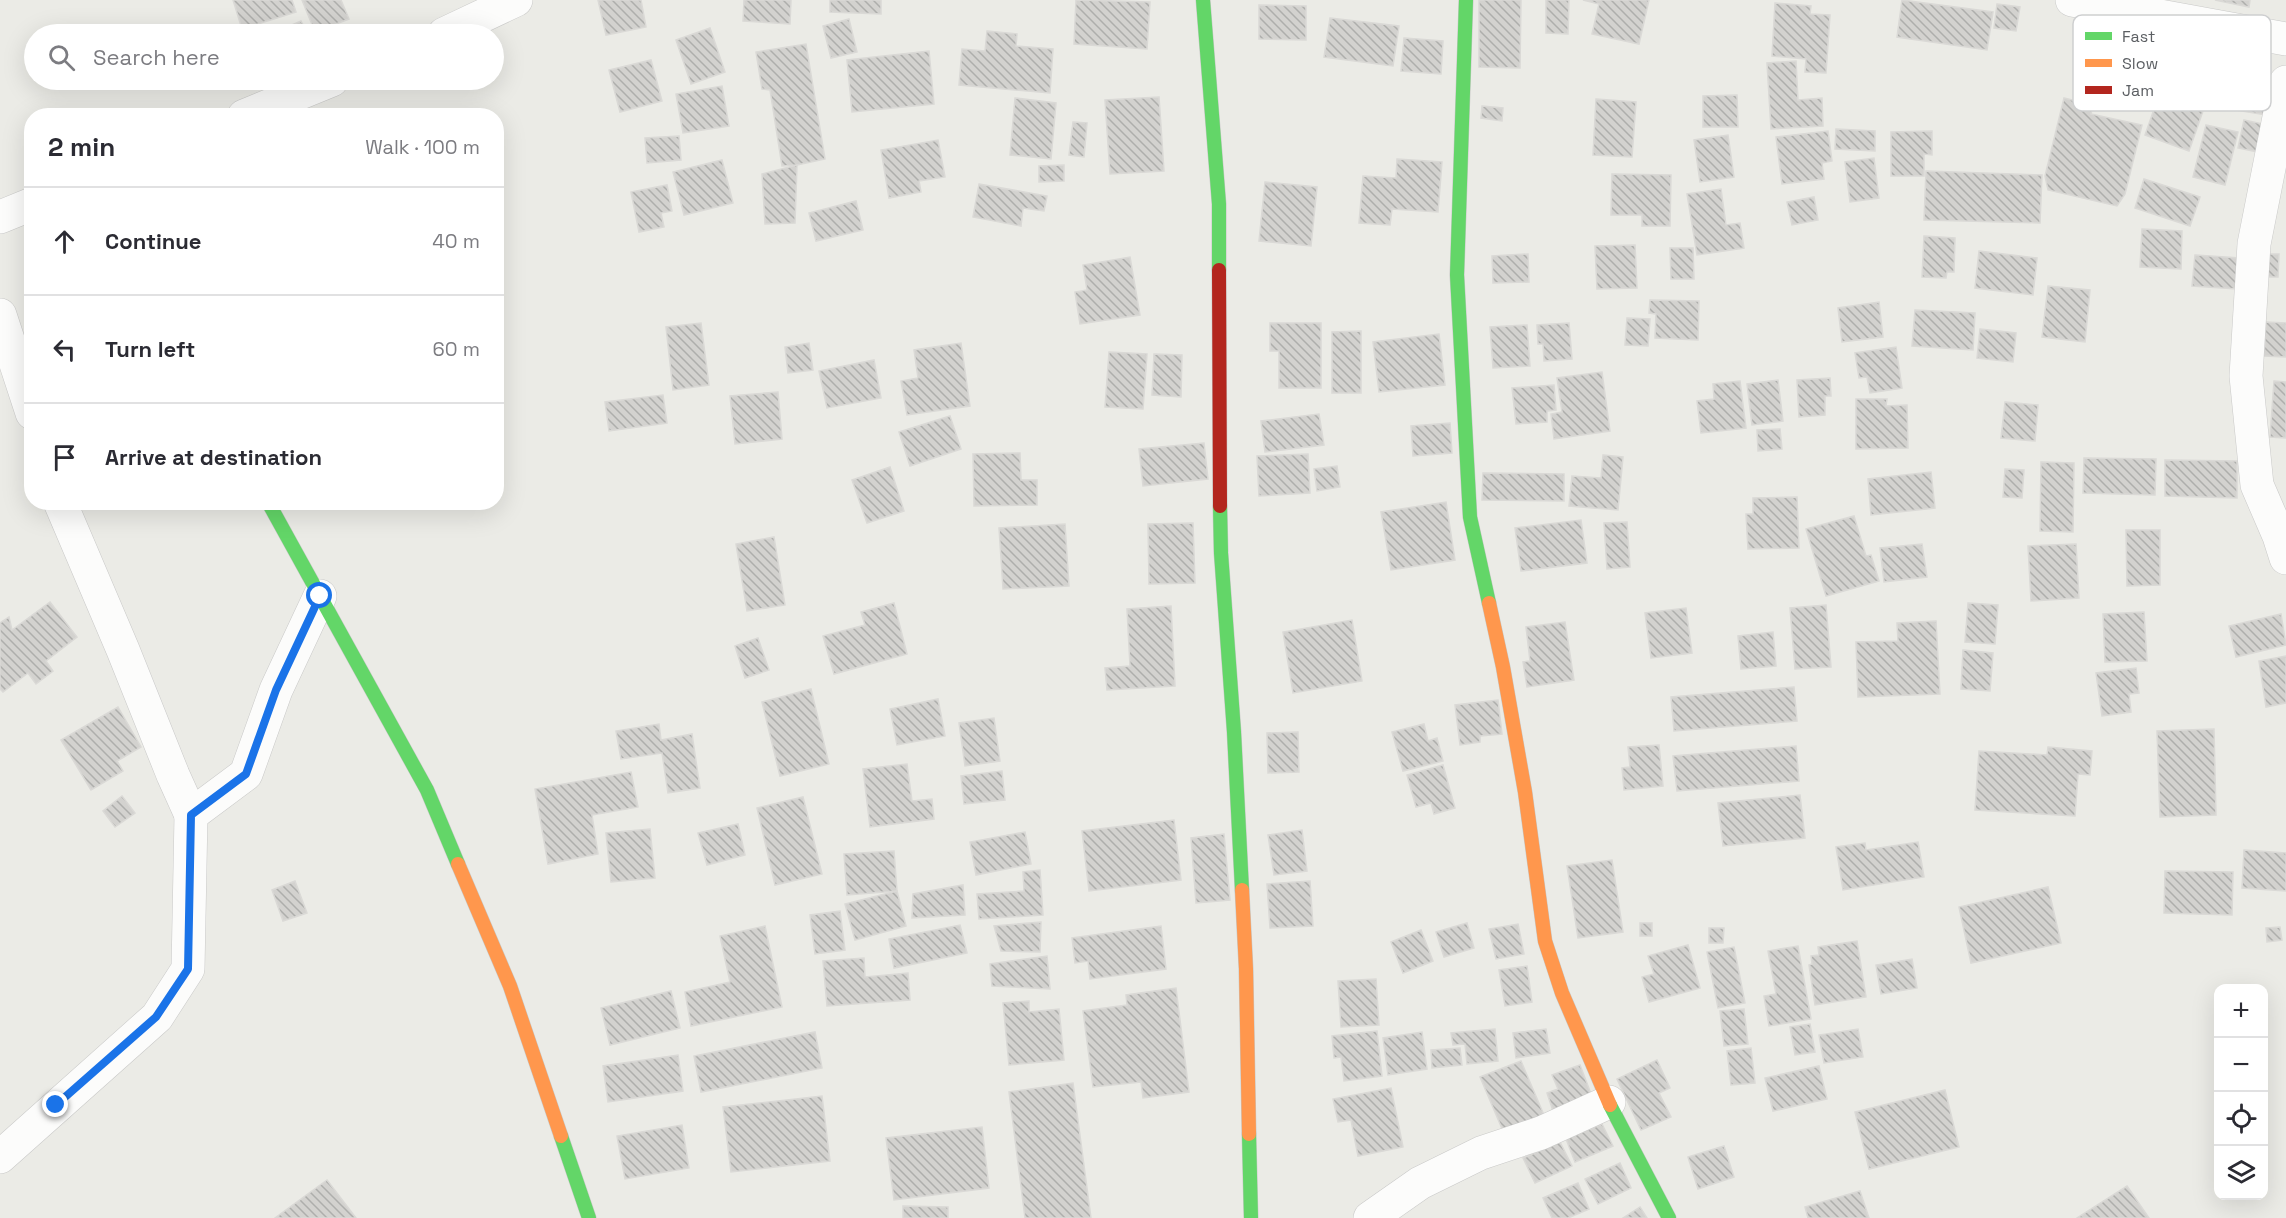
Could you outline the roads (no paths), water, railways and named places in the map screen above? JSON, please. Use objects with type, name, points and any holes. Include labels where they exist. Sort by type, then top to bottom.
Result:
[{"type":"street","points":[[465,24],[516,0]]},
{"type":"street","points":[[1203,0],[1219,204],[1218,346],[1221,553],[1234,732],[1246,969],[1251,1218]]},
{"type":"street","points":[[1466,0],[1457,275],[1470,517],[1503,667],[1525,792],[1545,941],[1562,993],[1609,1102],[1669,1218]]},
{"type":"street","points":[[2072,0],[2154,15]]},
{"type":"street","points":[[2271,36],[2286,39]]},
{"type":"street","points":[[2286,82],[2254,244],[2246,376],[2257,485],[2286,558]]},
{"type":"street","points":[[263,108],[307,90]]},
{"type":"street","points":[[0,218],[24,208]]},
{"type":"street","points":[[0,315],[24,388]]},
{"type":"street","points":[[0,1157],[156,1017],[188,969],[191,815],[63,510]]},
{"type":"street","points":[[272,510],[427,790],[510,986],[589,1218]]},
{"type":"street","points":[[191,815],[246,774],[276,690],[320,596]]},
{"type":"street","points":[[1370,1218],[1420,1183],[1471,1158],[1541,1133],[1609,1102]]}]
